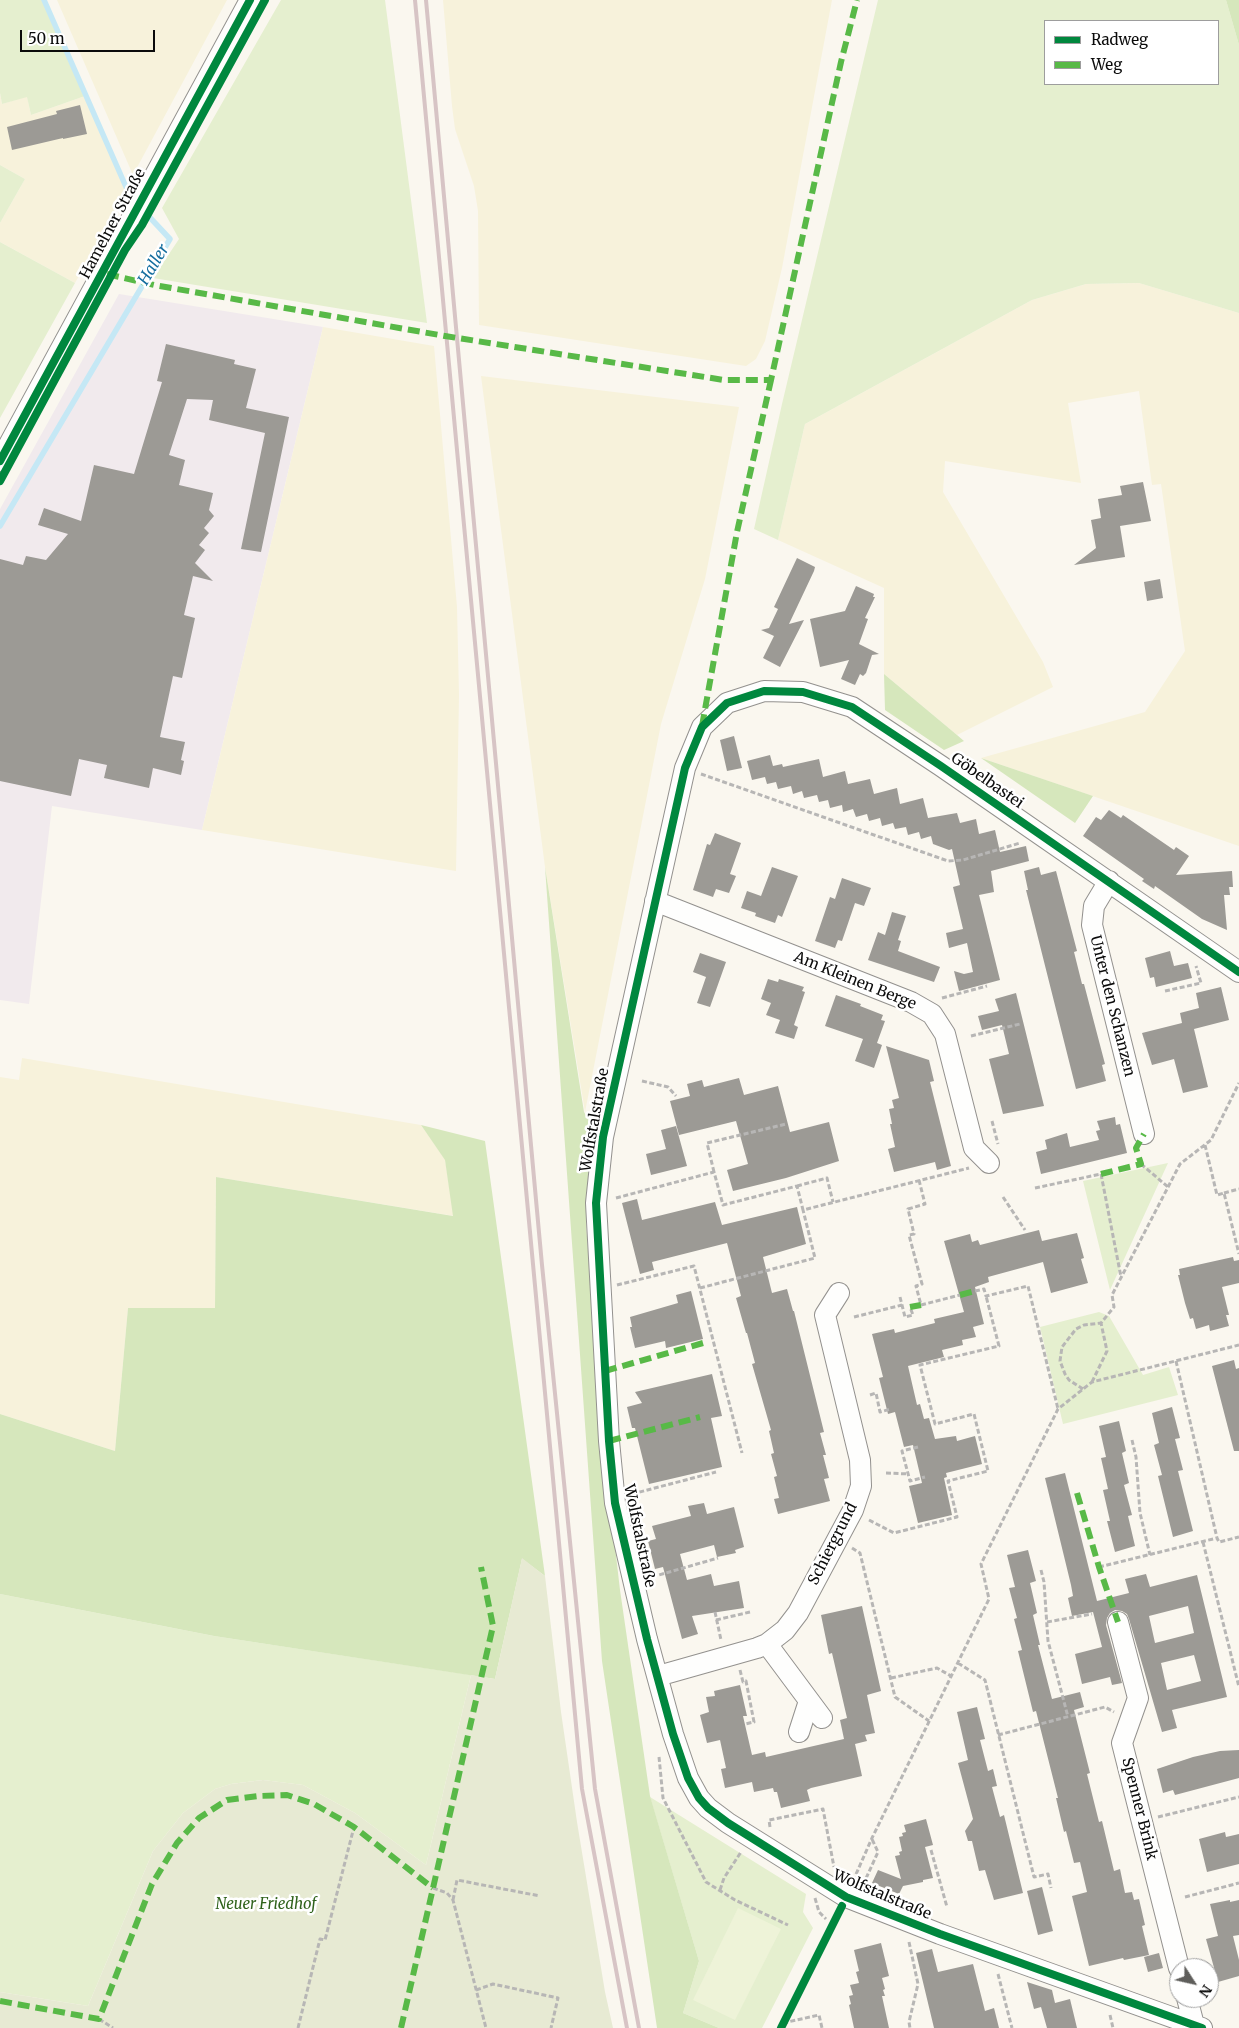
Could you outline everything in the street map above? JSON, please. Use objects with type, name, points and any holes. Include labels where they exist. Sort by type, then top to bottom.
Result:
[{"type":"street","name":"Hamelner Straße","points":[[0,461],[250,0]]},
{"type":"street","name":"Göbelbastei","points":[[702,727],[727,703],[764,691],[803,692],[852,707],[1109,881],[1239,972]]},
{"type":"street","name":"Wolfstalstraße","points":[[702,727],[685,768],[655,901],[603,1137],[596,1203],[609,1442],[616,1503],[658,1676],[688,1778],[699,1798],[708,1808],[728,1823],[846,1897],[940,1934],[1198,2026]]},
{"type":"street","name":"Unter den Schanzen","points":[[1109,881],[1094,906],[1092,925],[1144,1134]]},
{"type":"street","name":"Am Kleinen Berge","points":[[655,901],[911,1002],[932,1014],[945,1034],[974,1148],[989,1163]]},
{"type":"street","name":"Schiergrund","points":[[658,1676],[767,1644],[786,1630],[798,1614],[853,1510],[862,1486],[860,1460],[825,1315],[839,1294]]},
{"type":"street","name":"Spenner Brink","points":[[1118,1622],[1138,1698],[1122,1743],[1176,1958]]},
{"type":"street","points":[[767,1644],[822,1718]]},
{"type":"street","points":[[799,1732],[809,1701]]},
{"type":"street","points":[[1191,2008],[1198,2026]]},
{"type":"path","points":[[696,772],[948,861],[963,860],[1042,836]]},
{"type":"path","points":[[1165,991],[1201,983],[1198,967]]},
{"type":"path","points":[[940,998],[987,986]]},
{"type":"path","points":[[971,1036],[1020,1024]]},
{"type":"path","points":[[642,1081],[668,1087],[676,1096]]},
{"type":"path","points":[[1084,1388],[1069,1380],[1065,1374],[1060,1355],[1066,1340],[1076,1329],[1084,1325],[1101,1323],[1114,1307],[1112,1295],[1180,1164],[1211,1140],[1239,1083]]},
{"type":"path","points":[[786,1124],[707,1143],[723,1205],[827,1178],[833,1202]]},
{"type":"path","points":[[1205,1145],[1217,1195],[1239,1189]]},
{"type":"path","points":[[803,1210],[989,1163]]},
{"type":"path","points":[[1141,1164],[1168,1186]]},
{"type":"path","points":[[596,1203],[714,1172]]},
{"type":"path","points":[[1035,1188],[1101,1174],[1121,1278]]},
{"type":"path","points":[[918,1180],[925,1204],[908,1209],[914,1234],[909,1234],[922,1284],[916,1286],[921,1304],[960,1295]]},
{"type":"path","points":[[700,1288],[815,1258],[796,1186]]},
{"type":"path","points":[[1224,1193],[1239,1254]]},
{"type":"path","points":[[1003,1197],[1025,1230]]},
{"type":"path","points":[[600,1290],[694,1266],[742,1453]]},
{"type":"path","points":[[986,1296],[1028,1286],[1058,1409]]},
{"type":"path","points":[[868,1519],[894,1533],[957,1517],[948,1481],[988,1471],[974,1414],[935,1424],[920,1365],[998,1346],[984,1288],[974,1291]]},
{"type":"path","points":[[900,1297],[905,1317],[912,1315],[910,1307]]},
{"type":"path","points":[[854,1317],[902,1305]]},
{"type":"path","points":[[1092,1382],[1106,1351],[1101,1323]]},
{"type":"path","points":[[851,1886],[872,1838],[989,1599],[981,1564],[1058,1409],[1092,1382],[1239,1344]]},
{"type":"path","points":[[1176,1361],[1217,1538],[1219,1542],[1239,1536]]},
{"type":"path","points":[[870,1394],[876,1393],[880,1412],[891,1410]]},
{"type":"path","points":[[1132,1440],[1136,1457],[1140,1513],[1150,1555]]},
{"type":"path","points":[[918,1447],[902,1451],[910,1481],[925,1477]]},
{"type":"path","points":[[625,1496],[716,1472]]},
{"type":"path","points":[[886,1474],[908,1474]]},
{"type":"path","points":[[1099,1567],[1217,1538]]},
{"type":"path","points":[[1203,1542],[1239,1687]]},
{"type":"path","points":[[860,1553],[895,1697],[929,1720]]},
{"type":"path","points":[[634,1582],[718,1558]]},
{"type":"path","points":[[1041,1570],[1044,1582],[1048,1641],[1068,1717]]},
{"type":"path","points":[[715,1612],[722,1648]]},
{"type":"path","points":[[716,1620],[750,1612]]},
{"type":"path","points":[[1047,1622],[1092,1614]]},
{"type":"path","points":[[958,1662],[985,1680],[1034,1877],[1048,1874],[1051,1888]]},
{"type":"path","points":[[739,1664],[743,1682],[746,1681],[754,1722],[745,1724]]},
{"type":"path","points":[[891,1678],[937,1668],[951,1676]]},
{"type":"path","points":[[998,1735],[1105,1707]]},
{"type":"path","points":[[659,1752],[663,1798],[706,1882],[788,1925]]},
{"type":"path","points":[[1155,1818],[1239,1797]]},
{"type":"path","points":[[770,1828],[769,1820],[823,1809],[834,1868]]},
{"type":"path","points":[[298,2028],[320,1939],[325,1940],[354,1827]]},
{"type":"path","points":[[861,1891],[878,1852],[872,1838]]},
{"type":"path","points":[[720,1890],[724,1878],[745,1846]]},
{"type":"path","points":[[931,1850],[947,1907]]},
{"type":"path","points":[[453,1900],[457,1880],[540,1896]]},
{"type":"path","points":[[1185,1897],[1239,1883]]},
{"type":"path","points":[[433,1888],[448,1893],[453,1900],[486,2028]]},
{"type":"path","points":[[815,1896],[819,1912],[826,1919]]},
{"type":"path","points":[[909,1941],[918,1984],[909,2022],[910,2028]]},
{"type":"path","points":[[998,1973],[1012,2028]]},
{"type":"path","points":[[476,1990],[493,1984],[558,1998],[551,2028]]},
{"type":"path","points":[[784,2023],[819,2015],[822,2028]]},
{"type":"path","points":[[99,2019],[113,2028]]},
{"type":"shaded area","points":[[57,0],[227,0],[133,175],[97,92]]},
{"type":"shaded area","points":[[443,0],[832,0],[782,268],[765,341],[756,359],[746,366],[479,325],[478,211],[474,186],[455,129]]},
{"type":"shaded area","points":[[0,93],[2,104],[27,96],[31,115],[85,96],[126,189],[75,283],[0,242],[0,223],[25,179],[0,165]]},
{"type":"shaded area","points":[[1139,283],[1239,313],[1239,846],[981,758],[1145,712],[1185,651],[1161,484],[1152,485],[1139,391],[1068,403],[1081,483],[945,461],[943,492],[1043,662],[1053,687],[957,735],[884,674],[884,588],[778,540],[805,424],[1032,300],[1086,284]]},
{"type":"shaded area","points":[[119,294],[323,327],[202,830],[52,806],[29,1004],[0,1000],[0,509]]},
{"type":"shaded area","points":[[323,327],[434,346],[457,607],[459,695],[456,871],[202,830]]},
{"type":"shaded area","points":[[481,376],[739,407],[705,579],[661,724],[585,1112],[545,867]]},
{"type":"shaded area","points":[[22,1058],[421,1125],[445,1159],[454,1216],[216,1177],[215,1309],[128,1308],[115,1451],[0,1414],[0,1077],[19,1080]]},
{"type":"green space","points":[[0,0],[43,0],[85,96],[31,115],[27,97],[2,104],[0,93]]},
{"type":"green space","points":[[281,0],[385,0],[427,323],[153,278],[179,239],[162,208]]},
{"type":"green space","points":[[878,0],[1226,0],[1239,45],[1239,313],[1139,283],[1086,284],[1032,300],[805,424],[778,540],[754,529]]},
{"type":"green space","points":[[1226,0],[1239,0],[1239,45]]},
{"type":"green space","points":[[0,165],[25,179],[0,223]]},
{"type":"green space","points":[[0,242],[75,283],[0,418]]},
{"type":"green space","points":[[884,674],[964,741],[944,750],[885,710]]},
{"type":"green space","points":[[981,758],[1093,796],[1075,823]]},
{"type":"green space","points":[[545,867],[584,1112],[594,1129],[586,1223],[600,1417],[620,1590],[650,1796],[699,1961],[683,2013],[719,2028],[657,2028],[602,1661]]},
{"type":"green space","points":[[421,1125],[485,1141],[545,1576],[522,1559],[495,1679],[214,1636],[0,1594],[0,1414],[115,1451],[128,1308],[215,1308],[216,1177],[453,1216],[445,1160]]},
{"type":"green space","points":[[1168,1163],[1110,1290],[1083,1181]]},
{"type":"green space","points":[[1099,1312],[1109,1316],[1143,1375],[1169,1367],[1178,1395],[1063,1424],[1040,1327]]},
{"type":"green space","name":"Neuer Friedhof","points":[[522,1558],[545,1576],[561,1712],[577,1822],[605,1992],[613,2028],[0,2028],[0,1992],[88,2006],[153,1851],[183,1813],[215,1789],[231,1784],[263,1780],[303,1785],[355,1813],[426,1865],[471,1675],[495,1679]]},
{"type":"green space","points":[[0,1594],[214,1636],[471,1675],[426,1865],[355,1813],[303,1785],[263,1780],[231,1784],[215,1789],[183,1813],[153,1851],[88,2006],[0,1992]]},
{"type":"green space","points":[[650,1797],[806,1894],[803,1912],[813,1928],[762,2028],[719,2028],[683,2013],[699,1961]]},
{"type":"green space","points":[[738,1908],[781,1929],[735,2020],[693,2000]]},
{"type":"building","points":[[80,105],[87,134],[12,150],[7,127],[57,114],[56,111]]},
{"type":"building","points":[[166,344],[235,360],[234,364],[256,369],[246,408],[289,417],[261,552],[241,549],[265,433],[209,420],[213,400],[187,399],[169,455],[185,460],[179,485],[213,493],[209,510],[214,516],[204,528],[209,533],[199,545],[205,550],[195,563],[213,581],[193,576],[184,615],[195,618],[182,678],[173,676],[160,737],[185,742],[181,760],[184,761],[181,775],[153,768],[149,788],[104,778],[107,765],[79,759],[71,796],[0,781],[0,559],[23,565],[26,556],[46,560],[68,534],[38,525],[44,508],[81,521],[94,465],[134,474],[162,382],[157,381]]},
{"type":"building","points":[[1143,482],[1151,521],[1120,526],[1125,557],[1074,565],[1096,548],[1091,520],[1101,518],[1098,499],[1122,495],[1120,486]]},
{"type":"building","points":[[797,558],[815,567],[789,624],[804,620],[780,667],[763,658],[774,636],[761,630],[769,628],[778,609],[774,607]]},
{"type":"building","points":[[1160,579],[1163,598],[1147,601],[1144,582]]},
{"type":"building","points":[[856,586],[874,594],[873,597],[875,597],[865,618],[868,619],[859,644],[879,654],[872,655],[866,673],[863,676],[860,674],[855,685],[841,679],[849,660],[820,667],[810,619],[845,611]]},
{"type":"building","points":[[734,736],[742,768],[727,771],[720,740]]},
{"type":"building","points":[[770,755],[773,766],[782,764],[783,767],[819,759],[823,777],[845,771],[848,784],[870,779],[874,794],[897,788],[900,804],[923,798],[928,818],[957,813],[960,823],[976,819],[979,834],[995,830],[1000,852],[1026,846],[1029,861],[991,871],[994,892],[979,895],[1000,980],[959,991],[954,971],[964,974],[973,972],[967,943],[949,948],[946,933],[963,929],[953,887],[960,885],[952,849],[949,850],[933,844],[931,836],[921,839],[919,832],[908,835],[906,827],[895,829],[893,823],[882,826],[880,818],[869,821],[867,814],[856,817],[853,809],[843,812],[842,805],[830,808],[828,800],[819,802],[817,795],[804,798],[802,791],[793,794],[791,786],[778,789],[776,782],[767,784],[765,777],[752,780],[747,761]]},
{"type":"building","points":[[1109,810],[1121,818],[1123,815],[1174,850],[1176,847],[1189,856],[1176,875],[1232,871],[1233,887],[1229,887],[1230,895],[1224,895],[1227,930],[1202,919],[1155,886],[1154,889],[1142,881],[1144,879],[1083,836],[1096,817],[1101,820]]},
{"type":"building","points":[[715,833],[741,843],[730,874],[736,876],[729,893],[716,889],[713,897],[693,890],[707,844],[710,845]]},
{"type":"building","points":[[772,867],[798,876],[782,917],[778,915],[775,923],[755,916],[756,913],[741,908],[747,891],[761,896]]},
{"type":"building","points":[[1039,867],[1041,875],[1056,871],[1077,951],[1074,952],[1082,984],[1084,984],[1105,1064],[1102,1065],[1106,1081],[1076,1089],[1026,890],[1028,890],[1024,871]]},
{"type":"building","points":[[842,878],[871,888],[864,906],[855,903],[842,941],[838,940],[835,948],[815,941],[830,897],[835,899]]},
{"type":"building","points":[[892,912],[906,916],[898,940],[901,941],[898,951],[940,967],[934,982],[868,960],[878,932],[885,935]]},
{"type":"building","points":[[1170,951],[1174,966],[1188,963],[1192,978],[1156,987],[1154,977],[1150,978],[1145,958]]},
{"type":"building","points":[[700,953],[726,962],[710,1007],[697,1003],[706,977],[693,972]]},
{"type":"building","points":[[768,979],[778,982],[779,979],[804,987],[802,991],[805,992],[794,1025],[798,1027],[794,1039],[775,1033],[780,1020],[766,1015],[771,1003],[761,999]]},
{"type":"building","points":[[1221,987],[1229,1020],[1194,1029],[1208,1087],[1183,1093],[1174,1059],[1152,1065],[1142,1033],[1182,1023],[1180,1013],[1199,1008],[1196,993]]},
{"type":"building","points":[[1016,993],[1044,1106],[1003,1114],[989,1059],[1009,1054],[1002,1025],[982,1030],[978,1016],[999,1011],[995,999]]},
{"type":"building","points":[[836,995],[861,1004],[860,1006],[883,1015],[881,1020],[885,1021],[877,1043],[882,1045],[874,1068],[855,1061],[863,1039],[825,1026]]},
{"type":"building","points":[[886,1046],[929,1060],[934,1081],[930,1082],[951,1166],[937,1170],[935,1162],[894,1172],[888,1149],[895,1147],[889,1109],[894,1108],[892,1100],[899,1098]]},
{"type":"building","points":[[739,1078],[744,1095],[778,1086],[790,1132],[829,1122],[839,1161],[786,1178],[733,1191],[727,1170],[748,1164],[736,1121],[679,1135],[670,1101],[690,1096],[687,1084],[702,1080],[704,1087]]},
{"type":"building","points":[[1115,1117],[1116,1125],[1120,1124],[1127,1153],[1041,1174],[1036,1152],[1047,1149],[1045,1140],[1067,1133],[1070,1147],[1099,1140],[1096,1131],[1100,1130],[1097,1121]]},
{"type":"building","points":[[676,1126],[687,1166],[651,1175],[646,1154],[666,1149],[661,1130]]},
{"type":"building","points":[[637,1199],[642,1220],[715,1202],[722,1225],[797,1207],[806,1244],[763,1257],[772,1293],[787,1289],[794,1311],[824,1432],[820,1433],[826,1455],[823,1455],[829,1478],[824,1479],[830,1501],[778,1514],[774,1499],[779,1498],[774,1477],[777,1476],[771,1454],[774,1453],[769,1431],[771,1430],[752,1364],[755,1363],[736,1298],[741,1296],[727,1243],[652,1262],[654,1270],[640,1274],[622,1203]]},
{"type":"building","points":[[1039,1230],[1042,1241],[1077,1233],[1084,1258],[1081,1259],[1088,1283],[1051,1293],[1043,1262],[988,1277],[989,1282],[975,1287],[984,1324],[973,1327],[976,1337],[962,1340],[963,1345],[942,1350],[944,1357],[908,1366],[917,1405],[920,1404],[924,1419],[929,1418],[935,1439],[956,1436],[957,1441],[975,1436],[982,1464],[946,1473],[947,1477],[944,1478],[952,1515],[918,1523],[909,1486],[922,1483],[913,1445],[904,1447],[895,1412],[888,1414],[879,1378],[883,1377],[872,1334],[894,1329],[895,1333],[935,1323],[934,1319],[964,1312],[944,1241],[970,1234],[972,1242],[978,1240],[980,1245]]},
{"type":"building","points":[[1233,1257],[1234,1261],[1239,1260],[1239,1283],[1222,1287],[1229,1315],[1226,1315],[1229,1326],[1210,1331],[1209,1325],[1196,1329],[1193,1318],[1190,1319],[1185,1303],[1178,1275],[1180,1275],[1179,1269]]},
{"type":"building","points":[[691,1291],[703,1339],[666,1348],[665,1341],[635,1348],[630,1327],[632,1327],[630,1317],[678,1303],[676,1295]]},
{"type":"building","points":[[1234,1360],[1236,1369],[1239,1368],[1239,1451],[1234,1451],[1212,1366]]},
{"type":"building","points":[[712,1374],[722,1416],[711,1418],[722,1467],[649,1484],[635,1428],[632,1428],[627,1407],[642,1403],[635,1392]]},
{"type":"building","points":[[1172,1407],[1180,1438],[1175,1439],[1183,1470],[1178,1471],[1193,1531],[1173,1537],[1158,1476],[1162,1475],[1154,1445],[1159,1443],[1152,1413]]},
{"type":"building","points":[[1119,1421],[1126,1451],[1122,1453],[1129,1483],[1124,1485],[1132,1515],[1128,1516],[1135,1546],[1115,1552],[1107,1521],[1110,1521],[1103,1490],[1108,1489],[1101,1458],[1106,1457],[1099,1426]]},
{"type":"building","points":[[1065,1473],[1097,1601],[1129,1593],[1125,1579],[1146,1574],[1150,1587],[1197,1575],[1227,1697],[1172,1710],[1177,1728],[1162,1732],[1129,1619],[1127,1614],[1115,1610],[1107,1618],[1106,1625],[1122,1683],[1112,1685],[1110,1677],[1082,1684],[1075,1654],[1102,1647],[1093,1612],[1072,1616],[1068,1598],[1073,1596],[1071,1585],[1045,1478]],"holes":[[[1188,1606],[1194,1633],[1155,1643],[1149,1616]],[[1194,1655],[1201,1681],[1167,1690],[1161,1663]]]},
{"type":"building","points":[[704,1503],[707,1514],[734,1507],[744,1547],[735,1550],[736,1553],[717,1557],[714,1545],[680,1554],[687,1580],[711,1574],[714,1586],[739,1581],[744,1608],[692,1616],[698,1634],[682,1639],[663,1567],[655,1569],[648,1541],[656,1539],[652,1526],[691,1516],[688,1506]]},
{"type":"building","points":[[1028,1550],[1036,1581],[1030,1583],[1037,1613],[1033,1615],[1040,1645],[1038,1645],[1052,1699],[1080,1692],[1084,1707],[1074,1710],[1090,1773],[1087,1774],[1099,1822],[1102,1821],[1114,1871],[1120,1869],[1125,1893],[1132,1892],[1134,1900],[1139,1899],[1145,1925],[1142,1926],[1149,1955],[1124,1960],[1123,1958],[1089,1966],[1072,1896],[1087,1892],[1080,1862],[1074,1863],[1066,1831],[1064,1832],[1056,1798],[1058,1798],[1036,1711],[1033,1712],[1018,1651],[1022,1650],[1014,1619],[1017,1618],[1009,1588],[1015,1587],[1007,1555]]},
{"type":"building","points":[[862,1606],[881,1691],[867,1695],[875,1733],[865,1735],[867,1741],[855,1744],[862,1776],[811,1788],[807,1790],[810,1801],[781,1808],[777,1792],[774,1792],[773,1788],[754,1792],[752,1782],[725,1788],[721,1769],[726,1768],[720,1740],[707,1743],[700,1715],[709,1712],[706,1697],[715,1696],[714,1691],[740,1685],[747,1716],[743,1716],[752,1755],[765,1752],[766,1757],[844,1739],[840,1720],[847,1718],[832,1653],[829,1654],[821,1615]]},
{"type":"building","points":[[977,1707],[985,1739],[980,1740],[988,1771],[993,1769],[997,1786],[992,1787],[1000,1817],[1004,1815],[1023,1893],[994,1900],[985,1870],[979,1871],[972,1841],[968,1841],[965,1831],[973,1819],[958,1763],[968,1760],[957,1712]]},
{"type":"building","points":[[1239,1750],[1239,1778],[1175,1795],[1173,1790],[1163,1793],[1157,1769],[1193,1757],[1220,1751]]},
{"type":"building","points":[[926,1819],[933,1845],[925,1847],[933,1878],[903,1886],[899,1894],[872,1883],[878,1870],[901,1879],[895,1856],[900,1855],[899,1852],[902,1851],[899,1837],[903,1836],[902,1833],[906,1832],[904,1825]]},
{"type":"building","points":[[1225,1832],[1226,1837],[1239,1834],[1239,1864],[1207,1872],[1199,1839]]},
{"type":"building","points":[[1042,1887],[1053,1931],[1038,1935],[1027,1891]]},
{"type":"building","points":[[1239,1900],[1239,1935],[1233,1936],[1239,1960],[1239,1976],[1219,1982],[1219,1958],[1211,1958],[1206,1939],[1218,1936],[1210,1904]]},
{"type":"building","points":[[881,1943],[889,1976],[882,1978],[885,1996],[882,1996],[889,2028],[854,2028],[849,1996],[853,1995],[850,1985],[859,1983],[856,1972],[859,1971],[854,1950]]},
{"type":"building","points":[[932,1949],[938,1972],[973,1964],[985,2011],[994,2008],[999,2028],[934,2028],[916,1953]]},
{"type":"building","points":[[1159,1953],[1163,1968],[1148,1972],[1144,1957]]},
{"type":"building","points":[[1027,1982],[1052,1990],[1055,2003],[1070,1999],[1077,2028],[1047,2028],[1041,2007],[1034,2009]]},
{"type":"waterway","name":"Haller","points":[[44,0],[130,196],[136,202]]},
{"type":"waterway","name":"Haller","points":[[0,526],[170,239],[142,209]]},
{"type":"railway","points":[[415,0],[582,1789],[627,2028]]},
{"type":"railway","points":[[426,0],[542,1265],[595,1789],[639,2028]]},
{"type":"marked path","points":[[107,274],[154,285],[445,336],[724,380],[771,380],[841,62],[857,0]]},
{"type":"marked path","points":[[702,726],[737,532],[771,380]]},
{"type":"marked path","points":[[1101,1174],[1141,1164],[1136,1148],[1144,1134]]},
{"type":"marked path","points":[[960,1295],[975,1291]]},
{"type":"marked path","points":[[910,1307],[921,1305]]},
{"type":"marked path","points":[[605,1371],[703,1343]]},
{"type":"marked path","points":[[609,1441],[700,1417]]},
{"type":"marked path","points":[[1077,1493],[1118,1622]]},
{"type":"marked path","points":[[401,2028],[493,1626],[481,1567]]},
{"type":"marked path","points":[[0,2001],[99,2019],[152,1884],[177,1843],[199,1818],[227,1800],[287,1795],[314,1804],[354,1827],[433,1888]]},
{"type":"cycle path","points":[[0,461],[250,0]]},
{"type":"cycle path","points":[[0,481],[125,250],[142,225],[265,0]]},
{"type":"cycle path","points":[[1202,2028],[940,1934],[846,1897],[728,1823],[708,1808],[699,1798],[688,1778],[673,1734],[647,1639],[615,1503],[609,1441],[596,1203],[603,1137],[685,768],[702,727],[727,703],[764,691],[803,692],[852,707],[941,766],[1239,972]]},
{"type":"cycle path","points":[[781,2028],[842,1906]]}]
